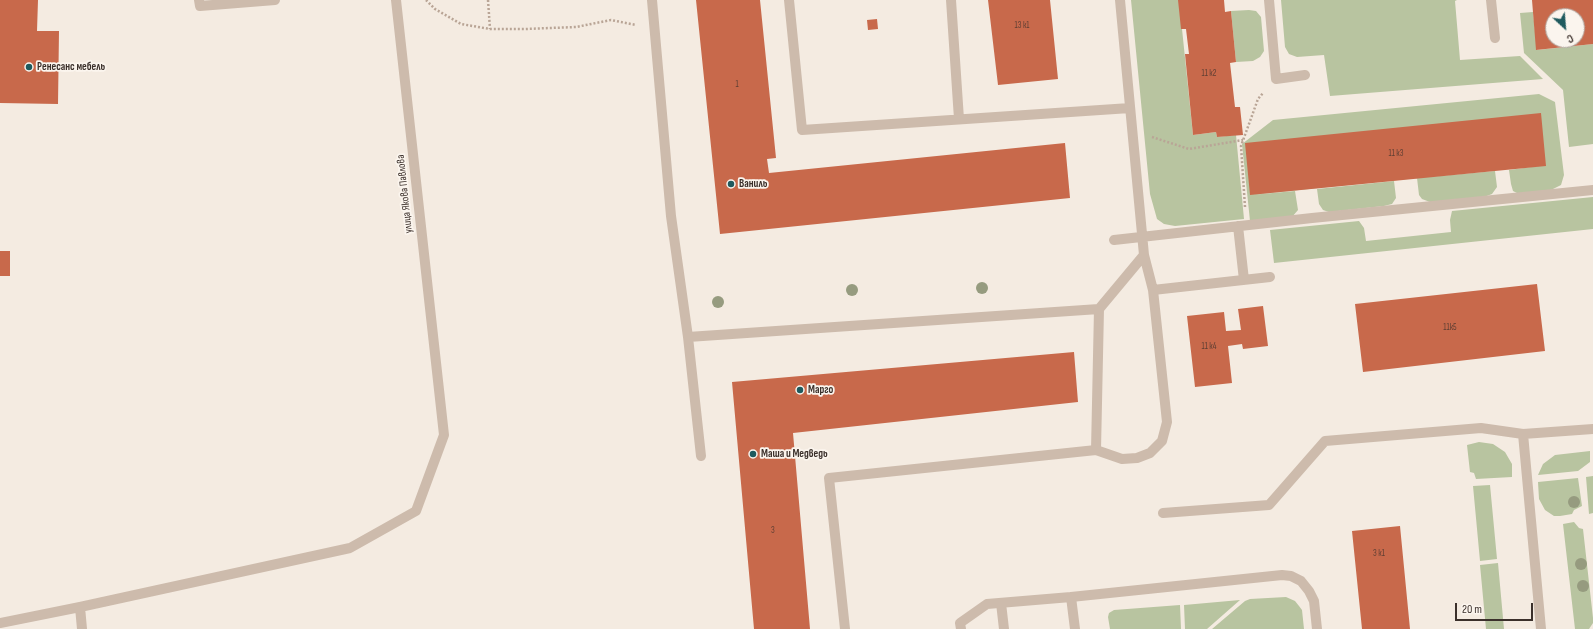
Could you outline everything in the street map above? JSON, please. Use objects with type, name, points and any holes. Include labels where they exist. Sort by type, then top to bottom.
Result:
[{"type":"lane","points":[[199,0],[200,6],[275,0]]},
{"type":"lane","name":"улица Якова Павлова","points":[[0,623],[350,548],[416,511],[444,435],[396,0]]},
{"type":"lane","points":[[652,0],[671,216],[688,337],[701,456]]},
{"type":"lane","points":[[789,0],[802,130],[1130,108]]},
{"type":"lane","points":[[951,0],[959,119]]},
{"type":"lane","points":[[845,629],[829,478],[1096,450],[1122,459],[1137,458],[1150,453],[1162,442],[1167,422],[1153,290],[1144,255],[1120,0]]},
{"type":"lane","points":[[1269,0],[1276,79],[1305,75]]},
{"type":"lane","points":[[1491,0],[1495,38]]},
{"type":"lane","points":[[1114,240],[1593,190]]},
{"type":"lane","points":[[1242,226],[1244,280]]},
{"type":"lane","points":[[1096,450],[1099,309],[1144,255]]},
{"type":"lane","points":[[1153,290],[1270,277]]},
{"type":"lane","points":[[688,337],[1099,309]]},
{"type":"lane","points":[[1164,513],[1269,505],[1325,441],[1481,428],[1523,434],[1593,430]]},
{"type":"lane","points":[[1523,434],[1541,629]]},
{"type":"lane","points":[[961,629],[960,622],[987,604],[1071,597],[1272,576],[1290,576],[1301,581],[1309,591],[1314,601],[1317,629]]},
{"type":"lane","points":[[1071,597],[1075,629]]},
{"type":"lane","points":[[1001,603],[1004,629]]},
{"type":"lane","points":[[80,607],[82,629]]},
{"type":"path","points":[[426,0],[435,9],[461,24],[490,29],[576,27],[611,20],[654,28]]},
{"type":"path","points":[[488,0],[490,29]]},
{"type":"path","points":[[1242,226],[1241,146],[1258,99],[1276,79]]},
{"type":"path","points":[[1151,136],[1189,149],[1243,140]]},
{"type":"green space","points":[[1131,0],[1179,0],[1193,135],[1216,132],[1217,137],[1236,135],[1244,219],[1175,226],[1164,224],[1157,219],[1150,194]]},
{"type":"green space","points":[[1281,0],[1457,0],[1455,1],[1460,60],[1520,56],[1543,79],[1330,96],[1324,55],[1297,57],[1289,54],[1285,47]]},
{"type":"green space","points":[[1231,11],[1256,11],[1261,17],[1264,51],[1260,57],[1253,61],[1236,62]]},
{"type":"green space","points":[[1533,12],[1537,50],[1556,48],[1585,48],[1585,45],[1593,44],[1593,144],[1569,147],[1563,90],[1524,53],[1520,13]]},
{"type":"green space","points":[[1539,94],[1555,102],[1564,175],[1561,185],[1551,190],[1519,194],[1513,191],[1511,184],[1509,170],[1546,165],[1250,195],[1295,191],[1298,210],[1292,217],[1250,221],[1242,144],[1273,120]]},
{"type":"green space","points":[[1495,171],[1497,187],[1492,194],[1484,197],[1430,202],[1422,199],[1419,195],[1417,178]]},
{"type":"green space","points":[[1394,181],[1396,198],[1392,204],[1329,212],[1323,210],[1319,204],[1317,189]]},
{"type":"green space","points":[[1593,197],[1593,229],[1274,263],[1270,230],[1359,221],[1364,228],[1366,241],[1451,232],[1450,220],[1452,211]]},
{"type":"green space","points":[[1479,442],[1493,444],[1505,452],[1512,464],[1512,477],[1476,479],[1474,473],[1470,472],[1467,445]]},
{"type":"green space","points":[[1590,451],[1590,462],[1578,471],[1538,475],[1543,464],[1555,455]]},
{"type":"green space","points":[[1593,476],[1593,513],[1589,514],[1586,477]]},
{"type":"green space","points":[[1578,478],[1582,506],[1574,510],[1572,514],[1560,516],[1554,516],[1545,510],[1539,499],[1538,482]]},
{"type":"green space","points":[[1490,485],[1497,559],[1480,561],[1473,486]]},
{"type":"green space","points":[[1574,522],[1579,528],[1583,529],[1593,618],[1593,623],[1589,629],[1575,629],[1563,524]]},
{"type":"green space","points":[[1498,563],[1504,629],[1486,629],[1480,565]]},
{"type":"green space","points":[[1286,597],[1295,601],[1302,610],[1304,629],[1212,629],[1245,601],[1250,599]]},
{"type":"green space","points":[[1240,600],[1207,629],[1185,629],[1184,605]]},
{"type":"green space","points":[[1180,605],[1181,629],[1110,629],[1108,617],[1109,613],[1114,610]]},
{"type":"building","name":"Ренесанс мебель","points":[[0,0],[38,0],[37,31],[59,31],[58,104],[0,103]]},
{"type":"building","points":[[696,0],[760,0],[776,158],[767,159],[769,173],[1065,143],[1070,198],[720,234]]},
{"type":"building","points":[[988,0],[1050,0],[1058,79],[998,85]]},
{"type":"building","points":[[1178,0],[1224,0],[1225,12],[1231,11],[1236,62],[1230,63],[1235,107],[1240,107],[1243,135],[1217,137],[1216,132],[1193,135],[1185,54],[1189,54],[1186,29],[1181,29]]},
{"type":"building","points":[[1532,0],[1593,0],[1593,44],[1585,45],[1585,8],[1545,8],[1545,48],[1555,48],[1536,50]]},
{"type":"building","points":[[877,19],[878,29],[868,30],[867,20]]},
{"type":"building","points":[[1541,113],[1546,166],[1250,195],[1245,143]]},
{"type":"building","points":[[0,251],[10,251],[10,276],[0,276]]},
{"type":"building","points":[[1537,284],[1545,351],[1363,372],[1355,304]]},
{"type":"building","points":[[1263,306],[1268,346],[1243,349],[1242,344],[1228,346],[1232,383],[1195,387],[1187,316],[1224,312],[1226,331],[1241,330],[1238,309]]},
{"type":"building","points":[[1074,352],[1078,402],[793,433],[810,629],[754,629],[732,382]]},
{"type":"building","points":[[1400,526],[1410,629],[1362,629],[1352,531]]},
{"type":"place","name":"Ренесанс мебель","points":[[29,67]]},
{"type":"place","name":"Ваниль","points":[[731,184]]},
{"type":"place","name":"Марго","points":[[800,390]]},
{"type":"place","name":"Маша и Медведь","points":[[753,454]]}]
